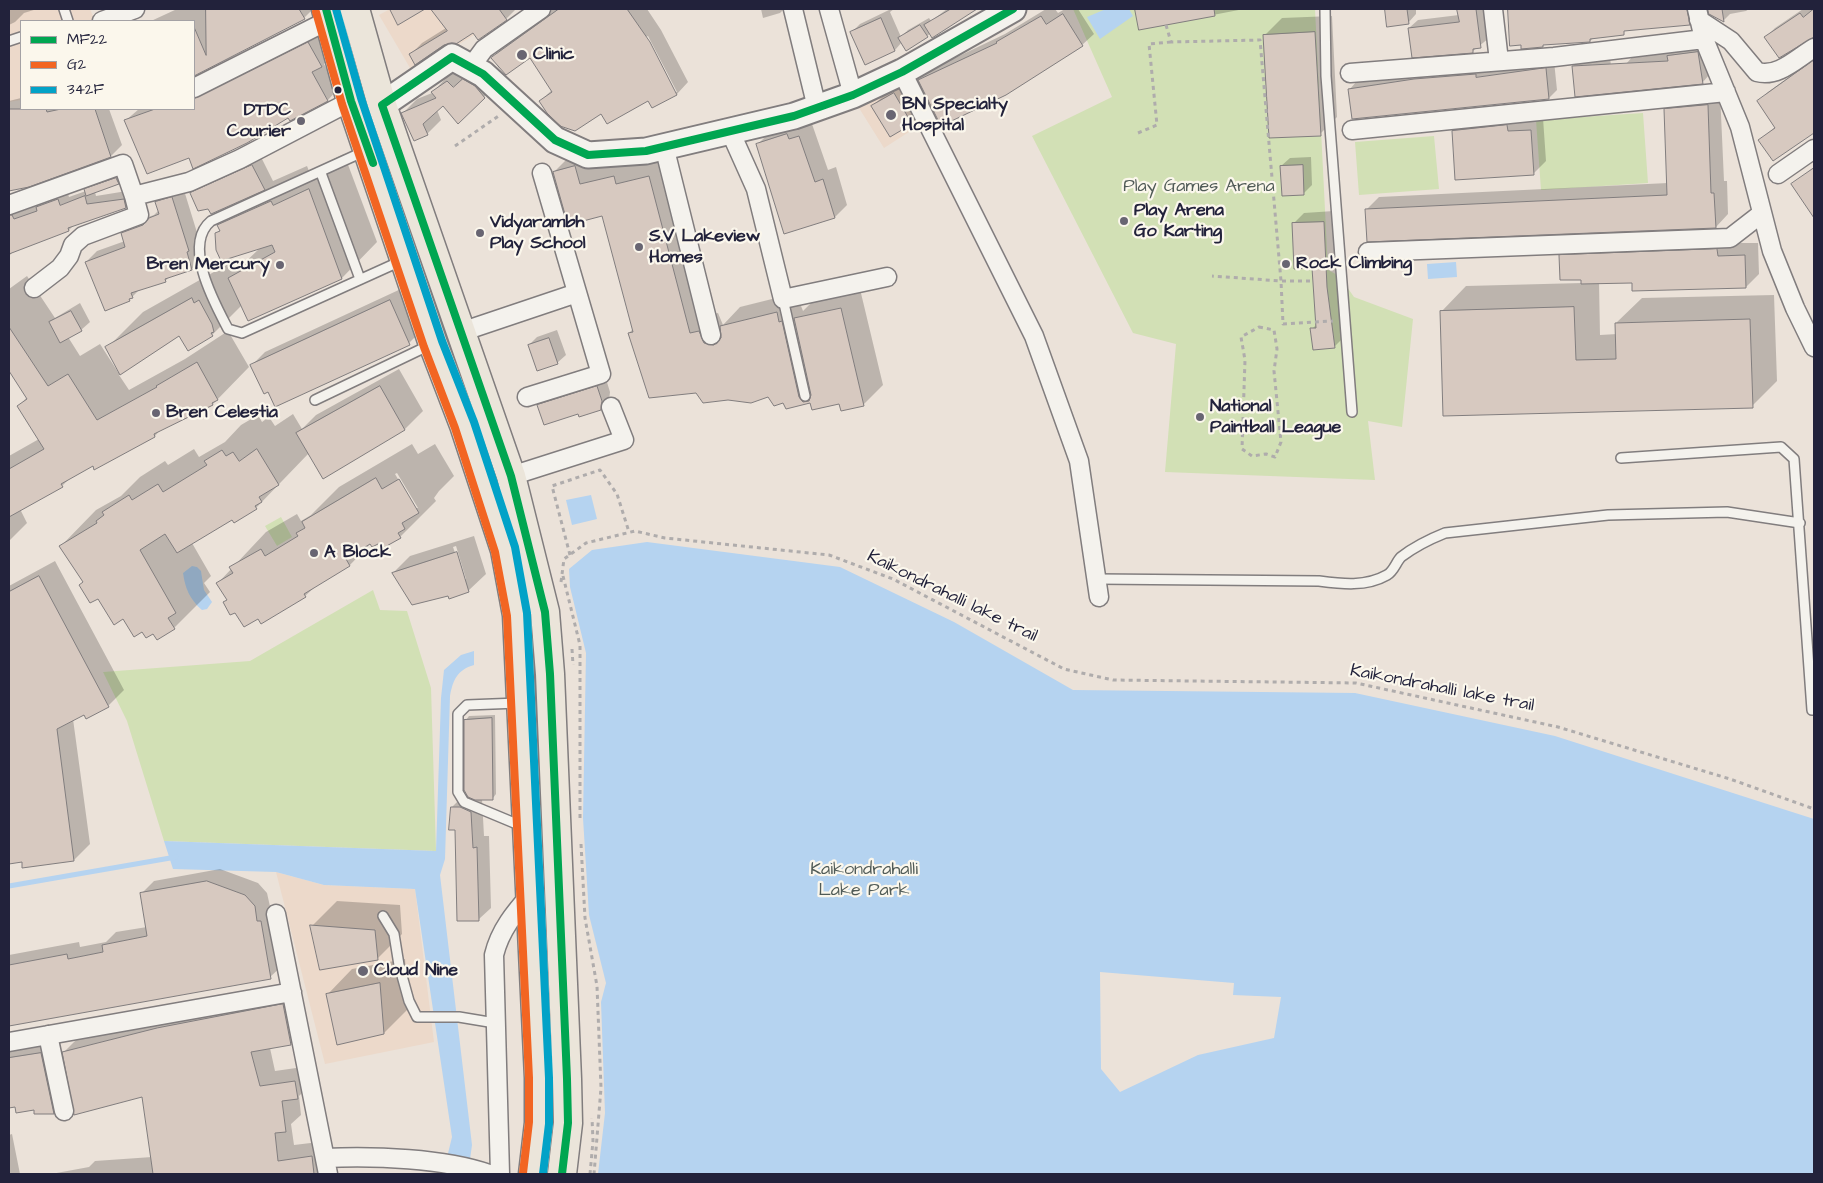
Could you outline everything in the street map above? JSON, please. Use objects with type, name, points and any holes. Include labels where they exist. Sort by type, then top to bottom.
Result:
[{"type":"main road","points":[[355,9],[382,105],[512,476],[544,612],[550,674],[567,1079],[568,1123],[562,1174]]},
{"type":"main road","points":[[382,105],[452,58],[483,74],[554,140],[588,155],[646,151],[794,116],[853,95],[902,72],[1001,12]]},
{"type":"main road","points":[[328,14],[351,101],[406,259],[433,344],[464,425],[505,550],[517,615],[540,1078],[539,1123],[533,1174]]},
{"type":"street","points":[[105,20],[135,9]]},
{"type":"street","points":[[470,68],[484,49],[520,15],[541,9]]},
{"type":"street","points":[[793,9],[817,108]]},
{"type":"street","points":[[829,9],[853,95]]},
{"type":"street","points":[[1492,9],[1499,61]]},
{"type":"street","points":[[195,87],[328,14]]},
{"type":"street","points":[[1698,15],[1704,39],[1740,127],[1772,251],[1788,292],[1814,347]]},
{"type":"street","points":[[1698,15],[1731,40],[1757,72],[1762,74],[1774,73],[1814,48]]},
{"type":"street","points":[[1350,74],[1554,57],[1704,39]]},
{"type":"street","points":[[902,72],[1034,336],[1079,461],[1099,597]]},
{"type":"street","points":[[1352,130],[1726,92]]},
{"type":"street","points":[[134,196],[189,182],[240,159],[351,101]]},
{"type":"street","points":[[730,131],[756,189],[783,299],[887,276]]},
{"type":"street","points":[[664,146],[710,335]]},
{"type":"street","points":[[1778,174],[1814,149]]},
{"type":"street","points":[[9,205],[123,164],[134,196],[139,215],[83,236],[74,245],[70,256],[60,268],[34,288]]},
{"type":"street","points":[[527,397],[601,374],[542,173]]},
{"type":"street","points":[[1368,252],[1730,238],[1762,214]]},
{"type":"street","points":[[462,332],[577,293]]},
{"type":"street","points":[[512,476],[624,440],[611,407]]},
{"type":"street","points":[[500,1174],[494,955],[498,940],[510,918],[532,893]]},
{"type":"street","points":[[276,914],[327,1166],[436,1162],[471,1168],[489,1174]]},
{"type":"street","points":[[9,1042],[292,992]]},
{"type":"street","points":[[48,1035],[64,1110]]},
{"type":"lane","points":[[1324,9],[1326,76],[1352,412]]},
{"type":"lane","points":[[368,150],[321,173],[211,221],[205,226],[201,236],[201,260],[206,284],[228,329],[242,333],[406,259]]},
{"type":"lane","points":[[321,173],[360,279]]},
{"type":"lane","points":[[783,299],[805,396]]},
{"type":"lane","points":[[316,400],[433,344]]},
{"type":"lane","points":[[1622,458],[1781,447],[1794,459],[1812,710],[1814,710]]},
{"type":"lane","points":[[1097,579],[1319,581],[1346,584],[1369,582],[1389,574],[1400,558],[1431,538],[1445,533],[1608,515],[1726,512],[1800,523]]},
{"type":"lane","points":[[522,703],[467,705],[461,709],[458,714],[458,792],[464,802],[497,814],[529,829]]},
{"type":"lane","points":[[383,916],[394,934],[399,964],[409,1001],[417,1018],[459,1017],[495,1023]]},
{"type":"path","points":[[1166,25],[1171,42]]},
{"type":"path","points":[[1138,133],[1157,125],[1149,44],[1260,40],[1283,324],[1345,320]]},
{"type":"path","points":[[455,146],[516,106]]},
{"type":"path","points":[[1212,276],[1280,281],[1310,281]]},
{"type":"path","points":[[1259,327],[1274,330],[1277,349],[1274,371],[1281,442],[1275,457],[1266,454],[1252,456],[1242,449],[1246,360],[1241,337],[1259,327]]},
{"type":"path","points":[[560,588],[564,559],[570,555],[552,486],[600,470],[617,494],[629,532]]},
{"type":"path","name":"Kaikondrahalli lake trail","points":[[570,555],[586,543],[634,531],[665,538],[829,555],[892,579],[1064,669],[1113,680],[1356,683],[1558,727],[1730,779],[1814,809]]},
{"type":"path","points":[[562,573],[580,645],[580,824]]},
{"type":"path","points":[[571,647],[573,666]]},
{"type":"path","points":[[581,842],[585,918],[596,986],[602,1088],[594,1174]]},
{"type":"path","points":[[590,1174],[593,1141],[592,1111]]},
{"type":"shaded area","points":[[9,9],[90,9],[95,20],[20,20],[20,100],[9,102]]},
{"type":"shaded area","points":[[390,9],[462,9],[477,33],[413,73],[379,15]]},
{"type":"shaded area","name":"BN Specialty Hospital","points":[[898,83],[923,123],[884,148],[859,108]]},
{"type":"shaded area","name":"Cloud Nine","points":[[276,872],[324,885],[415,889],[434,1042],[325,1064]]},
{"type":"green space","name":"Play Games Arena","points":[[1073,9],[1315,9],[1328,270],[1345,279],[1347,287],[1354,297],[1413,319],[1402,427],[1368,421],[1375,480],[1165,472],[1176,344],[1133,333],[1032,136],[1112,97]]},
{"type":"green space","points":[[1643,113],[1648,183],[1541,190],[1536,120]]},
{"type":"green space","points":[[1434,136],[1439,189],[1359,195],[1355,142]]},
{"type":"green space","points":[[281,517],[292,537],[277,546],[265,526]]},
{"type":"green space","points":[[373,590],[380,610],[407,611],[431,688],[436,851],[164,841],[127,721],[103,672],[250,661]]},
{"type":"water","points":[[1106,9],[1129,9],[1133,16],[1100,39],[1087,17]]},
{"type":"water","points":[[1456,262],[1457,277],[1428,279],[1427,264]]},
{"type":"water","points":[[591,495],[597,519],[572,525],[566,500]]},
{"type":"water","name":"Kaikondrahalli Lake Park","points":[[647,542],[840,567],[954,622],[1073,690],[1355,693],[1555,736],[1814,819],[1814,1174],[598,1174],[605,1113],[601,1002],[606,983],[589,915],[583,818],[586,653],[570,587],[569,569],[592,550]],"holes":[[[1100,972],[1234,983],[1233,995],[1281,997],[1274,1038],[1198,1055],[1120,1092],[1101,1069]]]},
{"type":"water","points":[[192,566],[197,567],[201,571],[204,590],[212,602],[207,609],[202,610],[198,606],[191,598],[185,584],[183,573]]},
{"type":"water","points":[[474,651],[474,665],[463,670],[457,676],[450,696],[445,859],[440,875],[472,1145],[468,1174],[443,1174],[452,1137],[415,889],[324,885],[276,872],[173,869],[164,841],[436,851],[441,698],[444,670],[461,655]]},
{"type":"building","points":[[206,9],[299,9],[305,19],[195,75],[195,29],[206,55]]},
{"type":"building","points":[[390,9],[425,9],[398,25]]},
{"type":"building","points":[[431,9],[499,9],[507,20],[478,40],[473,33],[456,44],[444,45],[415,65],[409,54],[447,31]]},
{"type":"building","points":[[559,9],[627,9],[650,42],[677,95],[652,108],[648,101],[607,124],[601,114],[575,131],[560,126],[547,113],[539,101],[552,92],[530,58],[506,75],[491,58]]},
{"type":"building","points":[[951,9],[977,9],[932,38],[924,25]]},
{"type":"building","points":[[1135,9],[1214,9],[1215,16],[1139,30]]},
{"type":"building","points":[[1385,9],[1407,9],[1409,24],[1387,27]]},
{"type":"building","points":[[1457,9],[1476,9],[1481,48],[1473,49],[1473,53],[1412,58],[1408,28],[1459,22]]},
{"type":"building","points":[[1508,9],[1687,9],[1690,25],[1624,31],[1624,35],[1590,39],[1590,42],[1543,45],[1543,47],[1521,49],[1521,45],[1510,46]]},
{"type":"building","points":[[1708,9],[1722,9],[1724,22],[1709,14]]},
{"type":"building","points":[[1814,9],[1814,37],[1779,58],[1764,37],[1800,13],[1803,17]]},
{"type":"building","points":[[1063,14],[1083,46],[1006,95],[941,126],[918,80],[997,43],[1041,16],[1046,24]]},
{"type":"building","points":[[881,18],[895,51],[865,65],[850,32]]},
{"type":"building","points":[[920,25],[928,37],[906,51],[898,38]]},
{"type":"building","points":[[1315,32],[1321,136],[1269,138],[1263,35]]},
{"type":"building","points":[[308,42],[322,67],[312,72],[328,101],[290,121],[288,118],[247,143],[193,169],[189,158],[147,174],[124,120],[152,110],[195,110],[195,98]]},
{"type":"building","points":[[1698,52],[1703,84],[1575,97],[1572,66],[1668,61],[1667,56]]},
{"type":"building","points":[[1814,60],[1814,133],[1773,161],[1758,140],[1775,128],[1757,101]]},
{"type":"building","points":[[1546,68],[1549,99],[1352,119],[1348,89],[1414,79],[1476,74],[1476,77]]},
{"type":"building","points":[[463,79],[475,86],[485,98],[458,124],[443,106],[423,124],[428,135],[414,141],[401,113],[436,98],[431,92],[447,81],[453,87]]},
{"type":"building","points":[[894,93],[912,124],[890,137],[871,106]]},
{"type":"building","points":[[1708,105],[1711,193],[1714,193],[1716,228],[1367,242],[1365,209],[1667,195],[1664,109]]},
{"type":"building","points":[[9,109],[46,110],[47,112],[56,110],[95,110],[111,157],[29,187],[9,191]]},
{"type":"building","points":[[1507,125],[1508,131],[1531,130],[1534,175],[1455,180],[1452,131]]},
{"type":"building","points":[[787,134],[789,139],[799,136],[815,182],[823,179],[835,218],[784,234],[756,144]]},
{"type":"building","points":[[252,165],[265,190],[211,214],[208,209],[198,211],[190,193]]},
{"type":"building","points":[[1303,165],[1304,195],[1282,196],[1280,166]]},
{"type":"building","points":[[575,166],[580,184],[614,176],[616,184],[649,176],[690,333],[699,331],[704,343],[714,345],[721,338],[720,326],[777,312],[779,322],[782,321],[799,397],[803,402],[809,401],[811,395],[794,318],[841,308],[864,406],[841,411],[839,404],[812,410],[810,403],[786,409],[783,403],[774,406],[768,397],[751,403],[728,400],[703,403],[696,393],[649,398],[628,333],[633,332],[602,216],[568,225],[553,172]]},
{"type":"building","points":[[1814,168],[1814,218],[1791,184]]},
{"type":"building","points":[[116,178],[119,184],[86,196],[84,189]]},
{"type":"building","name":"Bren Mercury","points":[[309,189],[342,279],[248,321],[228,278],[275,252],[272,245],[221,261],[216,250],[215,233],[220,231],[217,225],[271,201],[273,205]]},
{"type":"building","points":[[85,196],[87,204],[124,199],[126,208],[68,228],[69,231],[9,254],[9,215],[12,215],[14,219],[37,211],[36,207],[58,199],[60,205]]},
{"type":"building","points":[[172,197],[189,251],[187,252],[192,270],[165,279],[166,282],[131,293],[133,298],[129,299],[130,301],[105,311],[85,262],[125,247],[121,233],[143,225],[149,218],[159,214],[155,202]]},
{"type":"building","points":[[1324,222],[1327,287],[1335,348],[1313,350],[1310,328],[1316,328],[1312,268],[1294,269],[1292,223]]},
{"type":"building","points":[[1717,249],[1718,256],[1745,255],[1746,288],[1632,291],[1632,283],[1581,284],[1581,280],[1560,280],[1559,255]]},
{"type":"building","points":[[192,298],[194,303],[199,300],[212,324],[214,332],[211,333],[213,336],[188,351],[179,336],[120,375],[105,347]]},
{"type":"building","points":[[390,300],[410,345],[275,407],[268,392],[264,394],[250,365]]},
{"type":"building","points":[[1574,307],[1576,360],[1616,359],[1615,323],[1750,319],[1753,408],[1443,416],[1440,311]]},
{"type":"building","points":[[71,311],[82,331],[60,343],[49,322]]},
{"type":"building","name":"Bren Celestia","points":[[9,327],[48,386],[68,374],[97,420],[157,387],[197,362],[218,400],[212,403],[213,405],[154,434],[155,437],[94,470],[93,466],[61,484],[63,487],[9,517],[9,469],[44,449],[17,406],[27,399],[9,371]]},
{"type":"building","points":[[549,338],[558,364],[537,371],[528,345]]},
{"type":"building","points":[[380,386],[405,430],[323,479],[296,433]]},
{"type":"building","points":[[597,386],[602,401],[601,410],[579,417],[578,414],[544,425],[537,405]]},
{"type":"building","points":[[257,449],[279,485],[259,497],[262,502],[255,506],[257,509],[234,523],[232,520],[177,553],[165,534],[140,550],[176,613],[168,618],[175,629],[157,640],[153,634],[146,638],[142,632],[134,637],[123,619],[114,625],[98,599],[90,603],[79,585],[83,582],[59,546],[97,523],[96,521],[104,515],[102,512],[129,495],[132,500],[158,484],[163,492],[207,465],[204,461],[222,450],[226,456],[233,452],[239,461]]},
{"type":"building","name":"A Block","points":[[376,478],[382,489],[399,479],[419,513],[402,523],[405,529],[398,533],[401,538],[383,548],[380,543],[372,547],[370,544],[346,559],[350,566],[304,594],[306,597],[261,624],[258,619],[244,627],[235,613],[230,615],[223,602],[227,600],[216,583],[233,573],[229,567],[261,549],[265,556],[298,536],[296,533],[305,528],[302,522]]},
{"type":"building","points":[[457,552],[469,592],[449,599],[448,596],[412,605],[392,573]]},
{"type":"building","points":[[39,576],[109,707],[86,719],[84,715],[57,729],[74,861],[22,868],[22,862],[9,864],[9,592]]},
{"type":"building","points":[[492,718],[493,800],[475,800],[468,797],[464,790],[464,720]]},
{"type":"building","points":[[451,807],[460,807],[471,812],[473,848],[477,847],[479,921],[457,921],[455,830],[449,830]]},
{"type":"building","points":[[207,881],[245,895],[255,906],[257,921],[261,921],[271,979],[9,1026],[9,965],[67,954],[68,959],[103,952],[102,945],[147,936],[140,893]]},
{"type":"building","points":[[310,925],[375,930],[378,960],[320,970]]},
{"type":"building","points":[[380,983],[384,1034],[337,1045],[326,994]]},
{"type":"building","points":[[283,1004],[291,1045],[251,1052],[260,1086],[295,1081],[298,1099],[282,1101],[286,1132],[275,1133],[278,1161],[312,1156],[314,1174],[153,1174],[142,1097],[74,1115],[62,1052],[157,1028]]},
{"type":"building","points":[[41,1053],[54,1114],[34,1114],[34,1110],[16,1113],[15,1107],[9,1108],[9,1058]]},
{"type":"waterway","points":[[9,886],[176,857]]},
{"type":"transit line","name":"MF22","points":[[326,9],[351,101],[373,163]]},
{"type":"transit line","name":"342F","points":[[336,9],[361,98],[442,341],[474,422],[515,547],[527,613],[549,1078],[549,1124],[543,1174]]},
{"type":"transit line","name":"MF22","points":[[562,1174],[568,1123],[567,1079],[550,674],[545,612],[511,476],[382,105],[452,57],[483,74],[555,140],[588,155],[646,151],[794,116],[853,95],[902,72],[1013,9]]},
{"type":"transit line","name":"G2","points":[[316,12],[342,104],[424,347],[455,428],[495,552],[507,616],[529,1078],[529,1122],[523,1173]]},
{"type":"place","name":"Clinic","points":[[522,55]]},
{"type":"place","name":"BN Specialty Hospital","points":[[891,115]]},
{"type":"place","name":"DTDC Courier","points":[[301,121]]},
{"type":"place","name":"Play Arena Go Karting","points":[[1124,221]]},
{"type":"place","name":"Vidyarambh Play School","points":[[480,233]]},
{"type":"place","name":"S.V Lakeview Homes","points":[[639,247]]},
{"type":"place","name":"Rock Climbing","points":[[1286,264]]},
{"type":"place","name":"Bren Mercury","points":[[280,265]]},
{"type":"place","name":"Bren Celestia","points":[[156,413]]},
{"type":"place","name":"National Paintball League","points":[[1200,417]]},
{"type":"place","name":"A Block","points":[[314,553]]},
{"type":"place","name":"Cloud Nine","points":[[363,971]]}]
